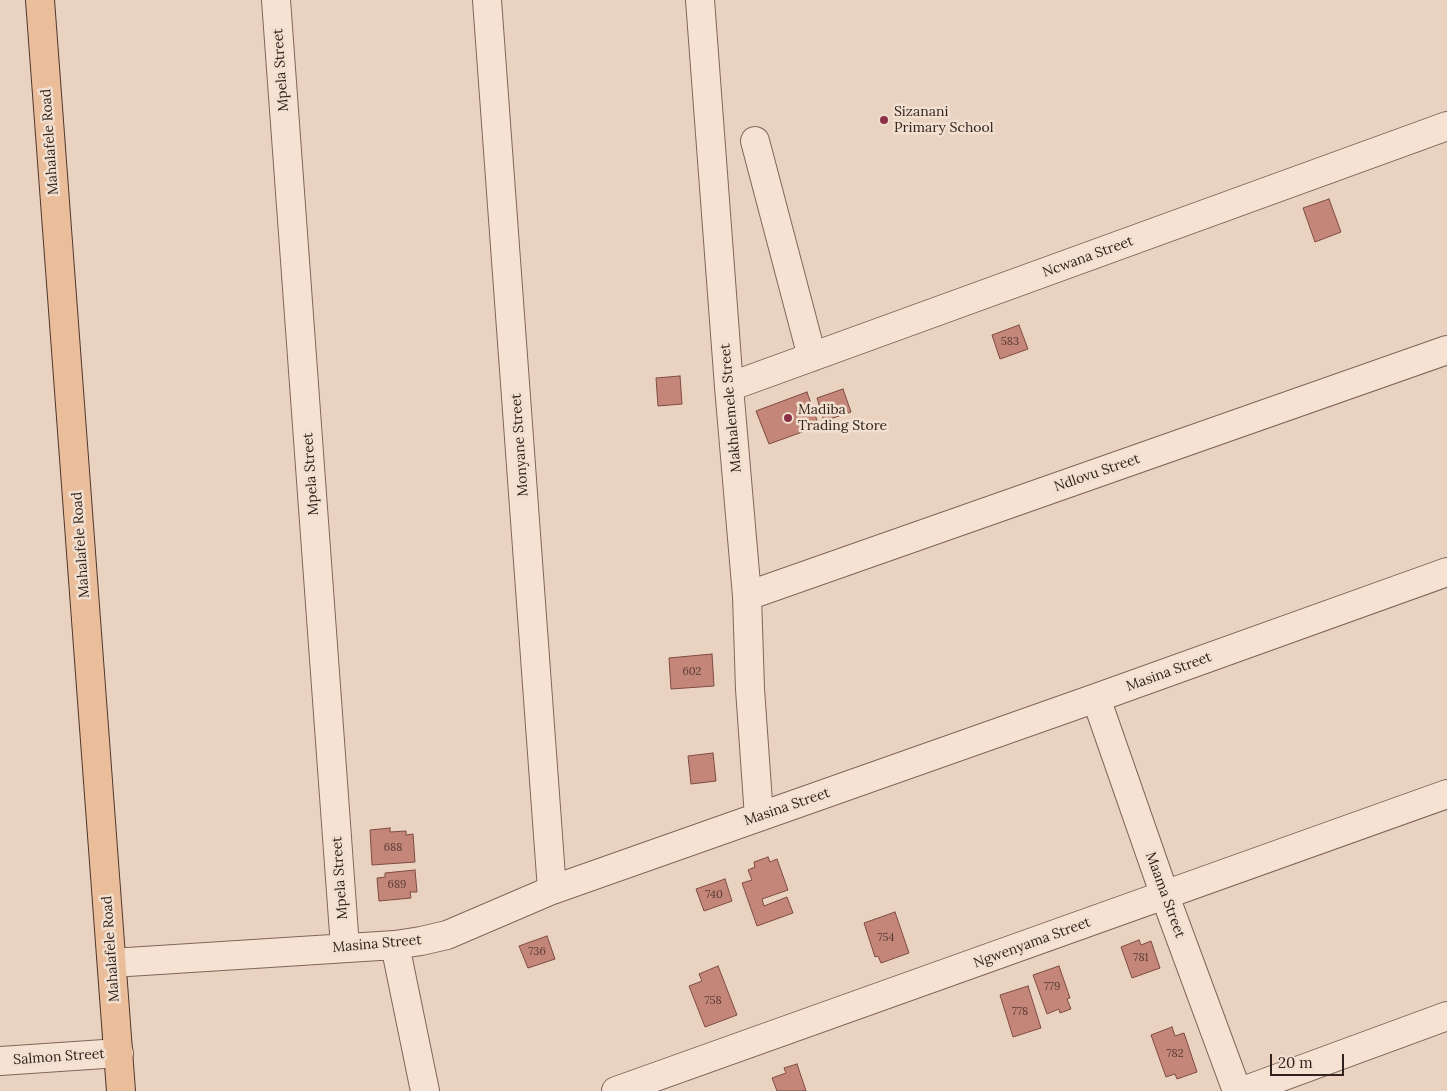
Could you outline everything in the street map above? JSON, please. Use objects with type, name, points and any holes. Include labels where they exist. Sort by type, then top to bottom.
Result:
[{"type":"main road","name":"Mahalafele Road","points":[[40,0],[121,1091]]},
{"type":"street","name":"Mpela Street","points":[[276,0],[345,947]]},
{"type":"street","name":"Monyane Street","points":[[487,0],[552,890]]},
{"type":"street","name":"Makhalemele Street","points":[[700,0],[729,387],[747,596],[750,689],[758,817]]},
{"type":"street","name":"Ncwana Street","points":[[729,387],[1447,126]]},
{"type":"street","points":[[755,141],[812,357]]},
{"type":"street","name":"Ndlovu Street","points":[[747,596],[1447,350]]},
{"type":"street","name":"Masina Street","points":[[112,963],[395,945],[447,935],[552,890],[1447,572]]},
{"type":"street","name":"Maama Street","points":[[1096,698],[1236,1091]]},
{"type":"street","name":"Ngwenyama Street","points":[[616,1091],[1447,794]]},
{"type":"street","points":[[395,945],[425,1091]]},
{"type":"street","points":[[1243,1091],[1447,1016]]},
{"type":"street","name":"Salmon Street","points":[[0,1061],[118,1053]]},
{"type":"building","points":[[1329,199],[1341,232],[1315,242],[1303,208]]},
{"type":"building","points":[[1019,325],[1028,349],[1000,359],[992,335]]},
{"type":"building","points":[[680,376],[682,404],[658,406],[656,378]]},
{"type":"building","points":[[843,389],[851,412],[824,421],[817,398]]},
{"type":"building","name":"Madiba Trading Store","points":[[807,392],[819,426],[769,444],[756,411]]},
{"type":"building","points":[[712,654],[714,686],[671,689],[669,658]]},
{"type":"building","points":[[713,753],[716,781],[691,784],[688,756]]},
{"type":"building","points":[[390,828],[390,832],[406,831],[406,835],[413,834],[415,862],[372,865],[370,830]]},
{"type":"building","points":[[768,857],[770,862],[777,859],[788,890],[762,899],[764,906],[787,897],[793,913],[757,926],[742,883],[752,880],[748,870],[755,867],[754,862]]},
{"type":"building","points":[[415,870],[417,892],[410,892],[411,898],[379,901],[377,878],[385,877],[385,873]]},
{"type":"building","points":[[725,879],[732,901],[704,911],[696,889]]},
{"type":"building","points":[[895,912],[909,953],[881,963],[878,956],[875,957],[864,923]]},
{"type":"building","points":[[547,936],[555,959],[528,968],[519,946]]},
{"type":"building","points":[[1139,940],[1141,945],[1151,941],[1160,968],[1132,978],[1121,947]]},
{"type":"building","points":[[718,966],[737,1015],[705,1027],[689,986],[702,981],[699,974]]},
{"type":"building","points":[[1059,966],[1070,998],[1067,999],[1071,1009],[1060,1013],[1059,1009],[1047,1014],[1033,975]]},
{"type":"building","points":[[1028,986],[1041,1028],[1013,1037],[1000,995]]},
{"type":"building","points":[[1172,1027],[1175,1036],[1184,1033],[1197,1072],[1177,1079],[1175,1074],[1166,1077],[1151,1035]]},
{"type":"building","points":[[797,1064],[806,1091],[777,1091],[772,1078],[786,1073],[784,1068]]},
{"type":"place","name":"Sizanani Primary School","points":[[884,120]]},
{"type":"place","name":"Madiba Trading Store","points":[[788,418]]}]
